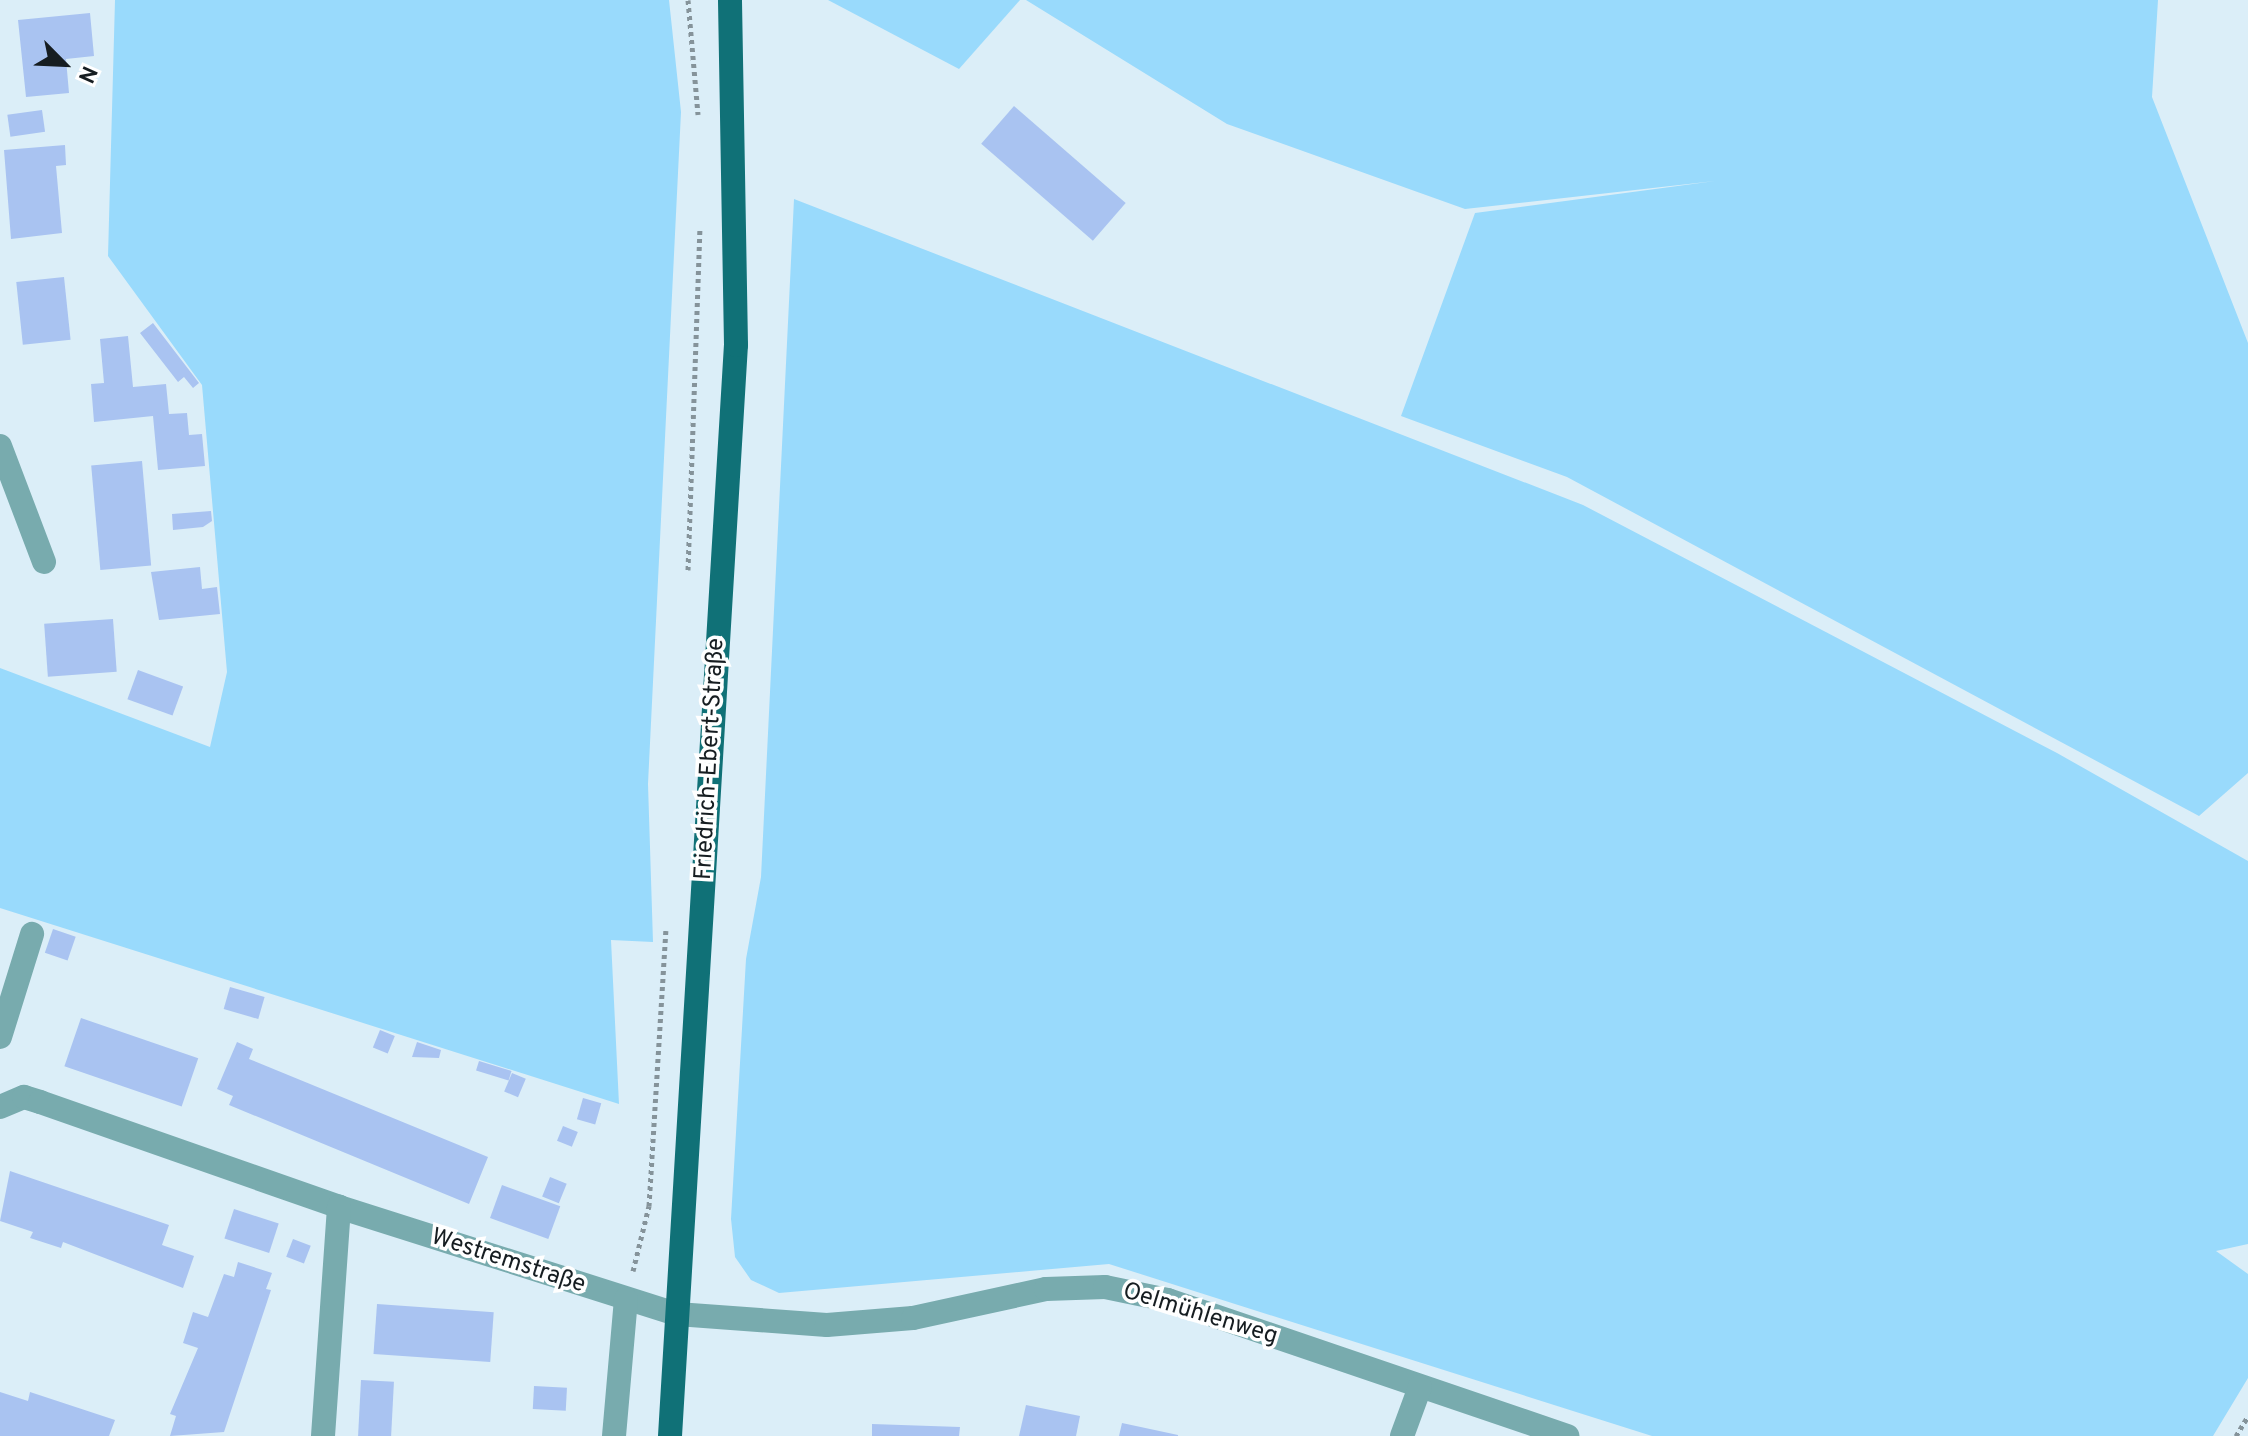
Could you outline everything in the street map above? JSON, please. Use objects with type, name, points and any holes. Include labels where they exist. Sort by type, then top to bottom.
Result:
[{"type":"main road","name":"Friedrich-Ebert-Straße","points":[[670,1436],[736,345],[735,82],[730,0]]},
{"type":"street","points":[[0,446],[44,562]]},
{"type":"street","points":[[0,1037],[32,934]]},
{"type":"street","name":"Westremstraße","points":[[2,1098],[40,1102],[339,1207],[677,1314]]},
{"type":"street","points":[[323,1436],[339,1207]]},
{"type":"street","name":"Oelmühlenweg","points":[[677,1314],[827,1325],[913,1318],[1046,1289],[1105,1287],[1168,1300],[1567,1436]]},
{"type":"street","points":[[614,1436],[626,1300]]},
{"type":"street","points":[[1402,1436],[1420,1387]]},
{"type":"path","points":[[688,0],[699,126]]},
{"type":"path","points":[[688,583],[700,216]]},
{"type":"path","points":[[626,1300],[649,1206],[667,925]]},
{"type":"path","points":[[2236,1436],[2248,1416]]},
{"type":"shaded area","points":[[115,0],[669,0],[681,112],[648,784],[653,942],[611,940],[619,1104],[0,908],[0,668],[210,747],[227,672],[202,385],[108,256]]},
{"type":"shaded area","points":[[828,0],[1020,0],[959,69]]},
{"type":"shaded area","points":[[1026,0],[2158,0],[2152,97],[2248,343],[2248,773],[2199,816],[1567,477],[1401,416],[1475,213],[1715,181],[1465,209],[1227,124]]},
{"type":"shaded area","points":[[794,199],[1583,505],[2057,753],[2248,861],[2248,1244],[2216,1251],[2248,1274],[2248,1378],[2213,1436],[1652,1436],[1109,1264],[779,1293],[751,1280],[735,1257],[731,1219],[746,959],[761,877]]},
{"type":"building","points":[[90,13],[94,56],[66,59],[69,93],[26,97],[18,20]]},
{"type":"building","points":[[1014,106],[1126,203],[1093,241],[981,144]]},
{"type":"building","points":[[42,110],[45,132],[10,137],[7,115]]},
{"type":"building","points":[[65,145],[66,165],[56,166],[62,233],[11,239],[4,150]]},
{"type":"building","points":[[64,277],[71,340],[23,345],[16,282]]},
{"type":"building","points":[[153,323],[199,383],[193,388],[184,377],[178,382],[140,333]]},
{"type":"building","points":[[128,336],[133,387],[166,384],[169,414],[187,413],[189,435],[202,434],[205,466],[158,470],[153,416],[94,422],[91,384],[104,383],[100,339]]},
{"type":"building","points":[[142,461],[151,566],[100,570],[91,465]]},
{"type":"building","points":[[211,511],[212,521],[203,527],[173,530],[172,514]]},
{"type":"building","points":[[200,567],[202,589],[217,587],[220,614],[159,620],[151,572]]},
{"type":"building","points":[[113,619],[117,672],[48,677],[44,624]]},
{"type":"building","points":[[138,670],[183,686],[173,716],[127,699]]},
{"type":"building","points":[[53,929],[76,937],[68,960],[45,953]]},
{"type":"building","points":[[230,987],[265,997],[258,1019],[224,1009]]},
{"type":"building","points":[[81,1018],[198,1058],[182,1107],[64,1066]]},
{"type":"building","points":[[380,1030],[395,1036],[388,1054],[373,1048]]},
{"type":"building","points":[[237,1042],[253,1049],[249,1059],[488,1157],[469,1204],[229,1105],[233,1096],[217,1089]]},
{"type":"building","points":[[417,1042],[441,1050],[439,1058],[412,1057]]},
{"type":"building","points":[[479,1061],[512,1071],[509,1081],[476,1071]]},
{"type":"building","points":[[512,1073],[526,1079],[518,1097],[504,1091]]},
{"type":"building","points":[[583,1098],[601,1103],[595,1124],[577,1119]]},
{"type":"building","points":[[563,1126],[578,1132],[572,1147],[557,1141]]},
{"type":"building","points":[[10,1171],[169,1225],[162,1245],[194,1256],[183,1288],[63,1242],[61,1248],[30,1238],[33,1232],[0,1221]]},
{"type":"building","points":[[550,1177],[567,1184],[559,1203],[542,1196]]},
{"type":"building","points":[[502,1185],[560,1206],[548,1239],[490,1218]]},
{"type":"building","points":[[234,1209],[279,1224],[269,1253],[224,1238]]},
{"type":"building","points":[[293,1239],[311,1246],[304,1264],[286,1257]]},
{"type":"building","points":[[238,1262],[272,1273],[266,1289],[271,1290],[224,1432],[170,1436],[176,1416],[170,1414],[198,1348],[183,1343],[193,1312],[208,1317],[224,1274],[234,1277]]},
{"type":"building","points":[[377,1304],[494,1312],[490,1362],[374,1354]]},
{"type":"building","points":[[361,1380],[394,1382],[391,1436],[358,1436]]},
{"type":"building","points":[[534,1386],[567,1388],[566,1411],[533,1409]]},
{"type":"building","points":[[0,1392],[28,1401],[30,1392],[115,1420],[109,1436],[0,1436]]},
{"type":"building","points":[[1026,1405],[1080,1416],[1076,1436],[1019,1436]]},
{"type":"building","points":[[1122,1423],[1178,1435],[1178,1436],[1119,1436]]},
{"type":"building","points":[[872,1424],[960,1427],[959,1436],[872,1436]]}]
